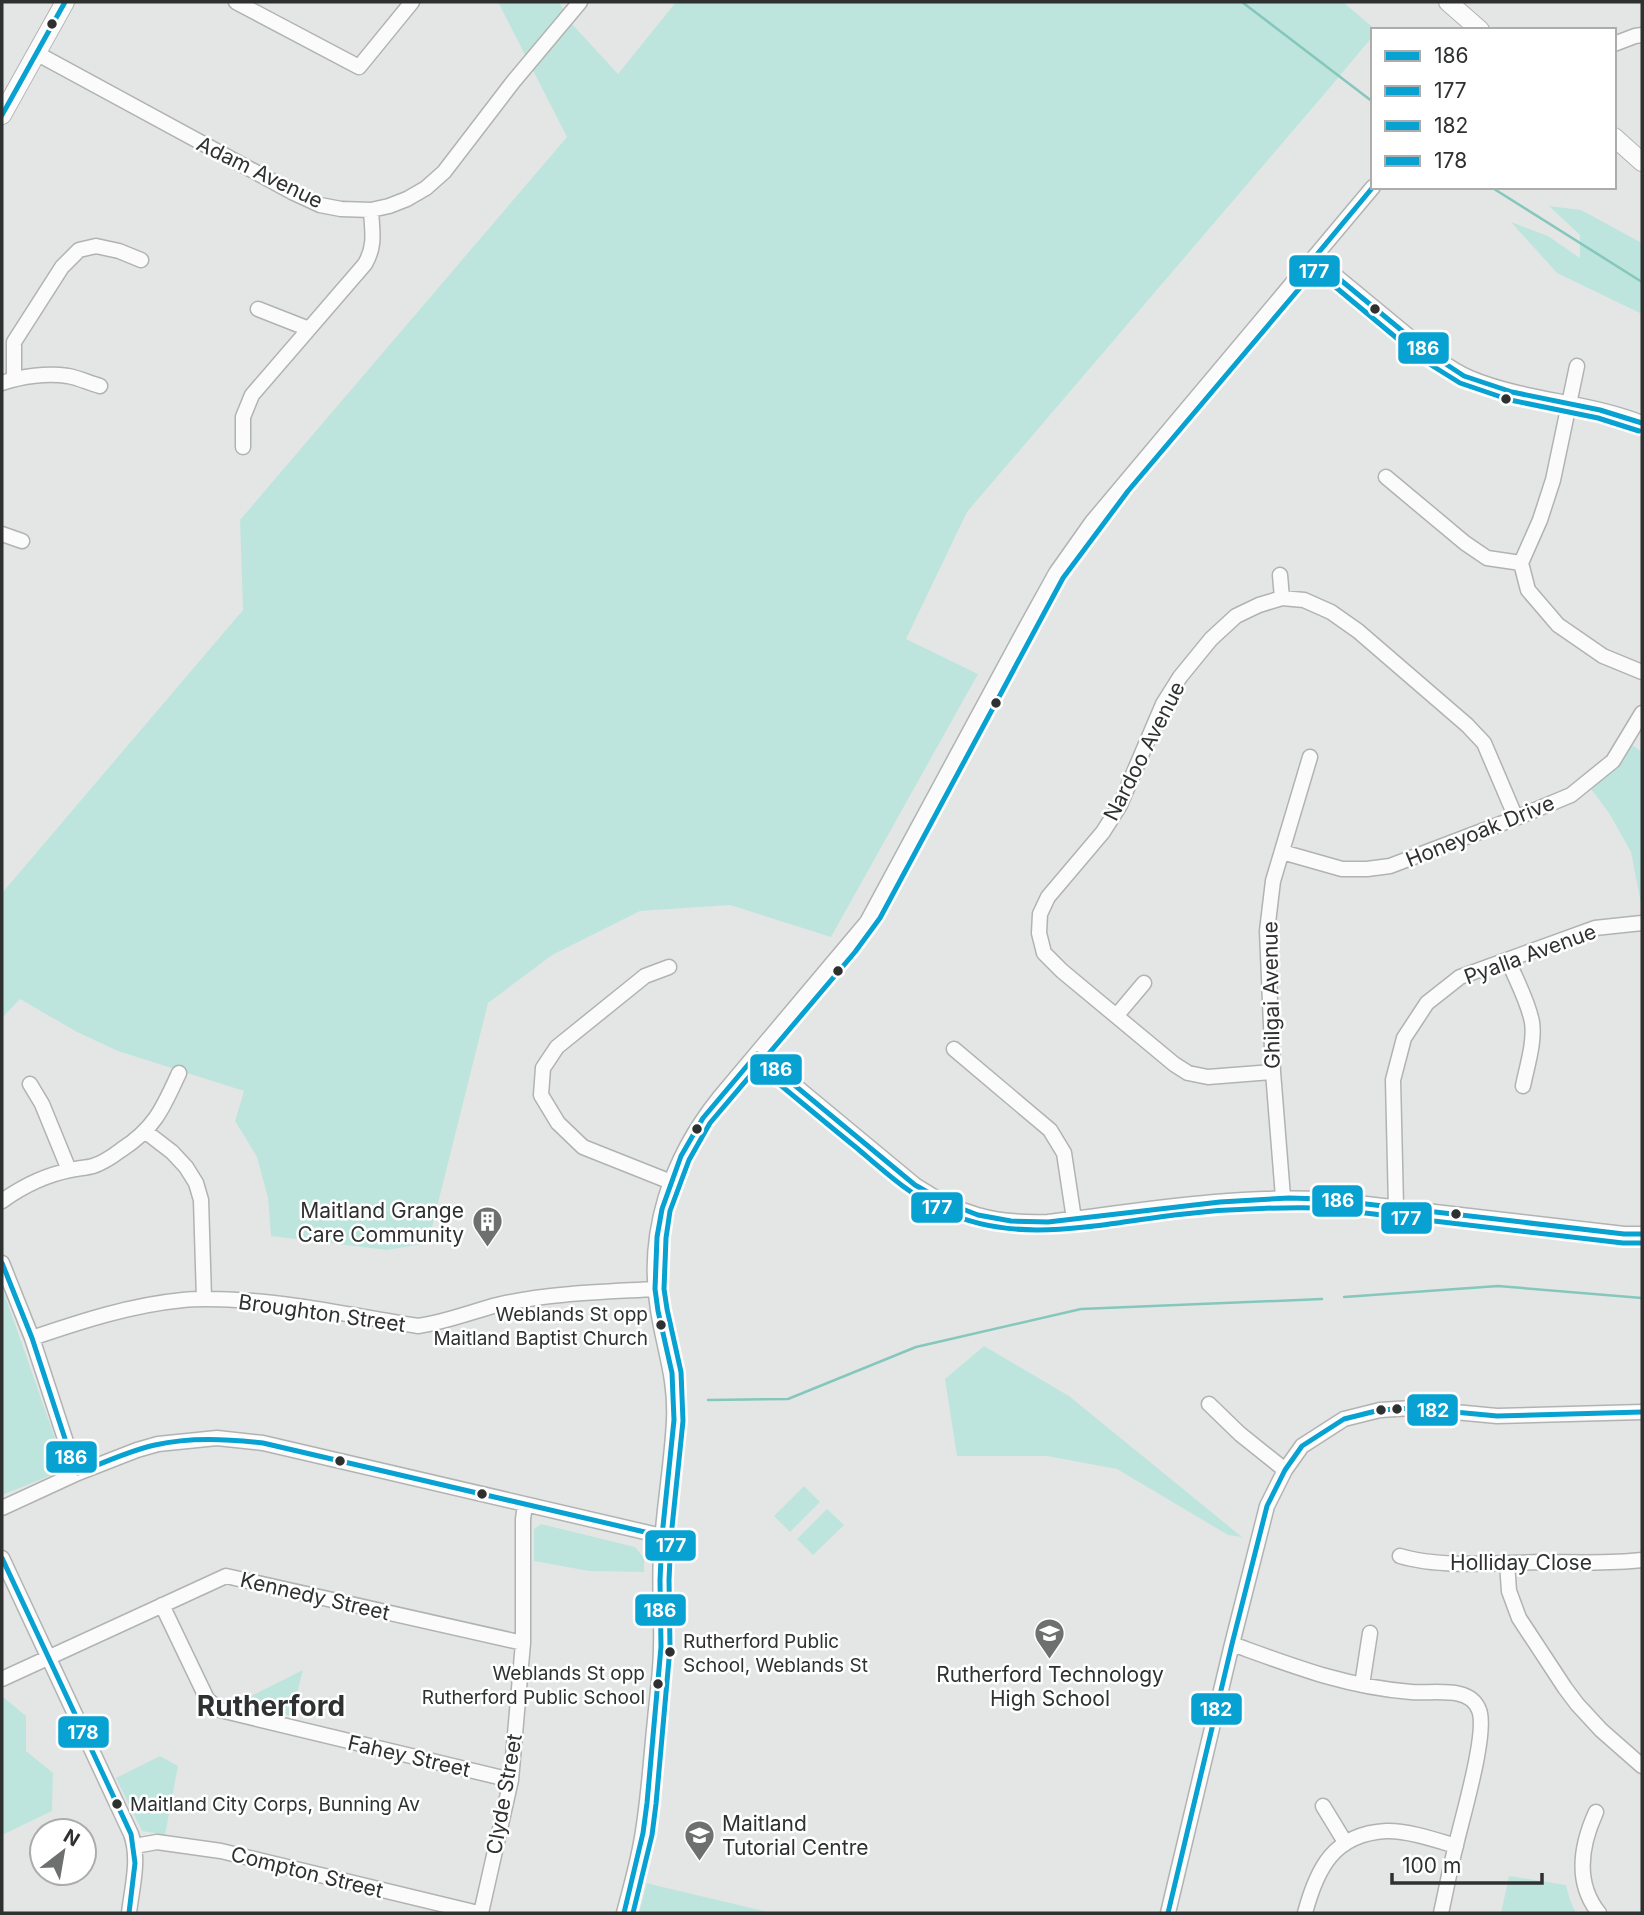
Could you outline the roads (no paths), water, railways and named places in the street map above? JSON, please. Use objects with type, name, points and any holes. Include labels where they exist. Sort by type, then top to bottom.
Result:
[{"type":"main road","points":[[2,115],[65,2]]},
{"type":"main road","points":[[1448,2],[1478,28]]},
{"type":"main road","points":[[1616,139],[1642,162]]},
{"type":"street","points":[[236,2],[359,67],[412,2]]},
{"type":"street","name":"Adam Avenue","points":[[36,53],[293,193],[320,205],[371,210],[407,199],[426,188],[444,172],[513,82],[580,2]]},
{"type":"street","points":[[1616,43],[1642,35]]},
{"type":"street","points":[[624,1913],[643,1833],[647,1803],[661,1647],[660,1569],[674,1394],[655,1289],[657,1237],[662,1209],[681,1156],[703,1118],[873,913],[1025,629],[1073,548],[1121,485],[1371,189]]},
{"type":"street","points":[[243,447],[243,417],[252,395],[365,264],[371,253],[371,210]]},
{"type":"street","points":[[100,387],[71,376],[49,375],[8,381],[14,342],[62,267],[79,250],[96,246],[141,260]]},
{"type":"street","points":[[1314,258],[1446,365],[1468,377],[1517,393],[1619,415],[1642,423]]},
{"type":"street","points":[[258,309],[309,329]]},
{"type":"street","points":[[1577,366],[1553,480],[1521,563],[1528,590],[1558,625],[1603,656],[1642,672]]},
{"type":"street","points":[[1386,477],[1487,558],[1521,563]]},
{"type":"street","points":[[2,534],[22,541]]},
{"type":"street","points":[[1280,575],[1282,598],[1304,600],[1331,612],[1358,631],[1485,743],[1516,818]]},
{"type":"street","name":"Nardoo Avenue","points":[[1273,1072],[1208,1077],[1188,1073],[1116,1016],[1044,953],[1039,933],[1040,914],[1048,897],[1103,832],[1120,805],[1163,704],[1180,677],[1211,639],[1236,616],[1282,598]]},
{"type":"street","name":"Honeyoak Drive","points":[[1282,852],[1342,869],[1390,866],[1516,818],[1571,795],[1613,761],[1642,713]]},
{"type":"street","name":"Ghilgai Avenue","points":[[1283,1197],[1273,1072],[1267,931],[1273,881],[1310,757]]},
{"type":"street","name":"Pyalla Avenue","points":[[1396,1207],[1393,1080],[1404,1038],[1427,1003],[1460,977],[1595,928],[1642,923]]},
{"type":"street","points":[[1508,960],[1532,1023],[1532,1039],[1523,1086]]},
{"type":"street","points":[[669,967],[645,976],[557,1047],[543,1068],[541,1095],[558,1123],[583,1147],[671,1182]]},
{"type":"street","points":[[1116,1016],[1144,983]]},
{"type":"street","points":[[954,1049],[1050,1130],[1064,1153],[1074,1219]]},
{"type":"street","points":[[757,1054],[915,1185],[960,1210],[1003,1221],[1025,1223],[1074,1219],[1283,1197],[1324,1199],[1611,1233],[1642,1234]]},
{"type":"street","points":[[2,1201],[30,1183],[69,1170],[92,1166],[111,1157],[146,1132],[167,1100],[178,1073]]},
{"type":"street","points":[[30,1084],[42,1104],[69,1170]]},
{"type":"street","points":[[146,1132],[172,1152],[196,1183],[201,1200],[204,1298]]},
{"type":"street","points":[[2,1263],[32,1338],[78,1473]]},
{"type":"street","name":"Broughton Street","points":[[32,1338],[131,1308],[204,1298],[267,1302],[418,1326],[438,1323],[498,1305],[550,1296],[655,1289]]},
{"type":"street","points":[[1209,1405],[1284,1470]]},
{"type":"street","points":[[1168,1913],[1267,1506],[1284,1470],[1302,1447],[1344,1419],[1380,1410],[1412,1408],[1497,1416],[1642,1412]]},
{"type":"street","points":[[2,1508],[78,1473],[137,1450],[158,1444],[217,1438],[263,1443],[662,1536]]},
{"type":"street","name":"Clyde Street","points":[[479,1913],[511,1780],[523,1643],[525,1505]]},
{"type":"street","name":"Holliday Close","points":[[1400,1556],[1418,1561],[1507,1563],[1642,1560]]},
{"type":"street","points":[[2,1558],[135,1846],[129,1913]]},
{"type":"street","points":[[1507,1563],[1509,1591],[1520,1618],[1565,1688],[1601,1730],[1642,1766]]},
{"type":"street","name":"Kennedy Street","points":[[2,1679],[226,1576],[523,1643]]},
{"type":"street","name":"Fahey Street","points":[[162,1605],[207,1699],[220,1710],[511,1780]]},
{"type":"street","points":[[1362,1685],[1370,1633]]},
{"type":"street","points":[[1232,1644],[1315,1675],[1410,1692],[1460,1694],[1475,1702],[1480,1711],[1479,1737],[1441,1913]]},
{"type":"street","points":[[1323,1806],[1345,1842]]},
{"type":"street","points":[[1596,1812],[1584,1847],[1582,1871],[1591,1901],[1599,1913]]},
{"type":"street","points":[[1305,1913],[1321,1868],[1345,1842],[1385,1831],[1455,1846]]},
{"type":"street","name":"Compton Street","points":[[135,1846],[157,1842],[221,1851],[479,1913]]},
{"type":"waterway","points":[[1242,2],[1371,100]]},
{"type":"waterway","points":[[1494,189],[1642,282]]},
{"type":"waterway","points":[[1344,1297],[1498,1286],[1642,1298]]},
{"type":"waterway","points":[[708,1400],[788,1399],[916,1347],[1081,1309],[1322,1299]]},
{"type":"place","name":"Maitland Grange Care Community","points":[[487,1249]]},
{"type":"place","name":"Weblands St opp Maitland Baptist Church","points":[[661,1325]]},
{"type":"place","name":"Rutherford Public School, Weblands St","points":[[670,1652]]},
{"type":"place","name":"Rutherford Technology High School","points":[[1050,1661]]},
{"type":"place","name":"Weblands St opp Rutherford Public School","points":[[658,1684]]},
{"type":"place","name":"Maitland City Corps, Bunning Av","points":[[117,1804]]},
{"type":"place","name":"Maitland Tutorial Centre","points":[[699,1862]]},
{"type":"district","name":"Rutherford","points":[[271,1706]]}]
